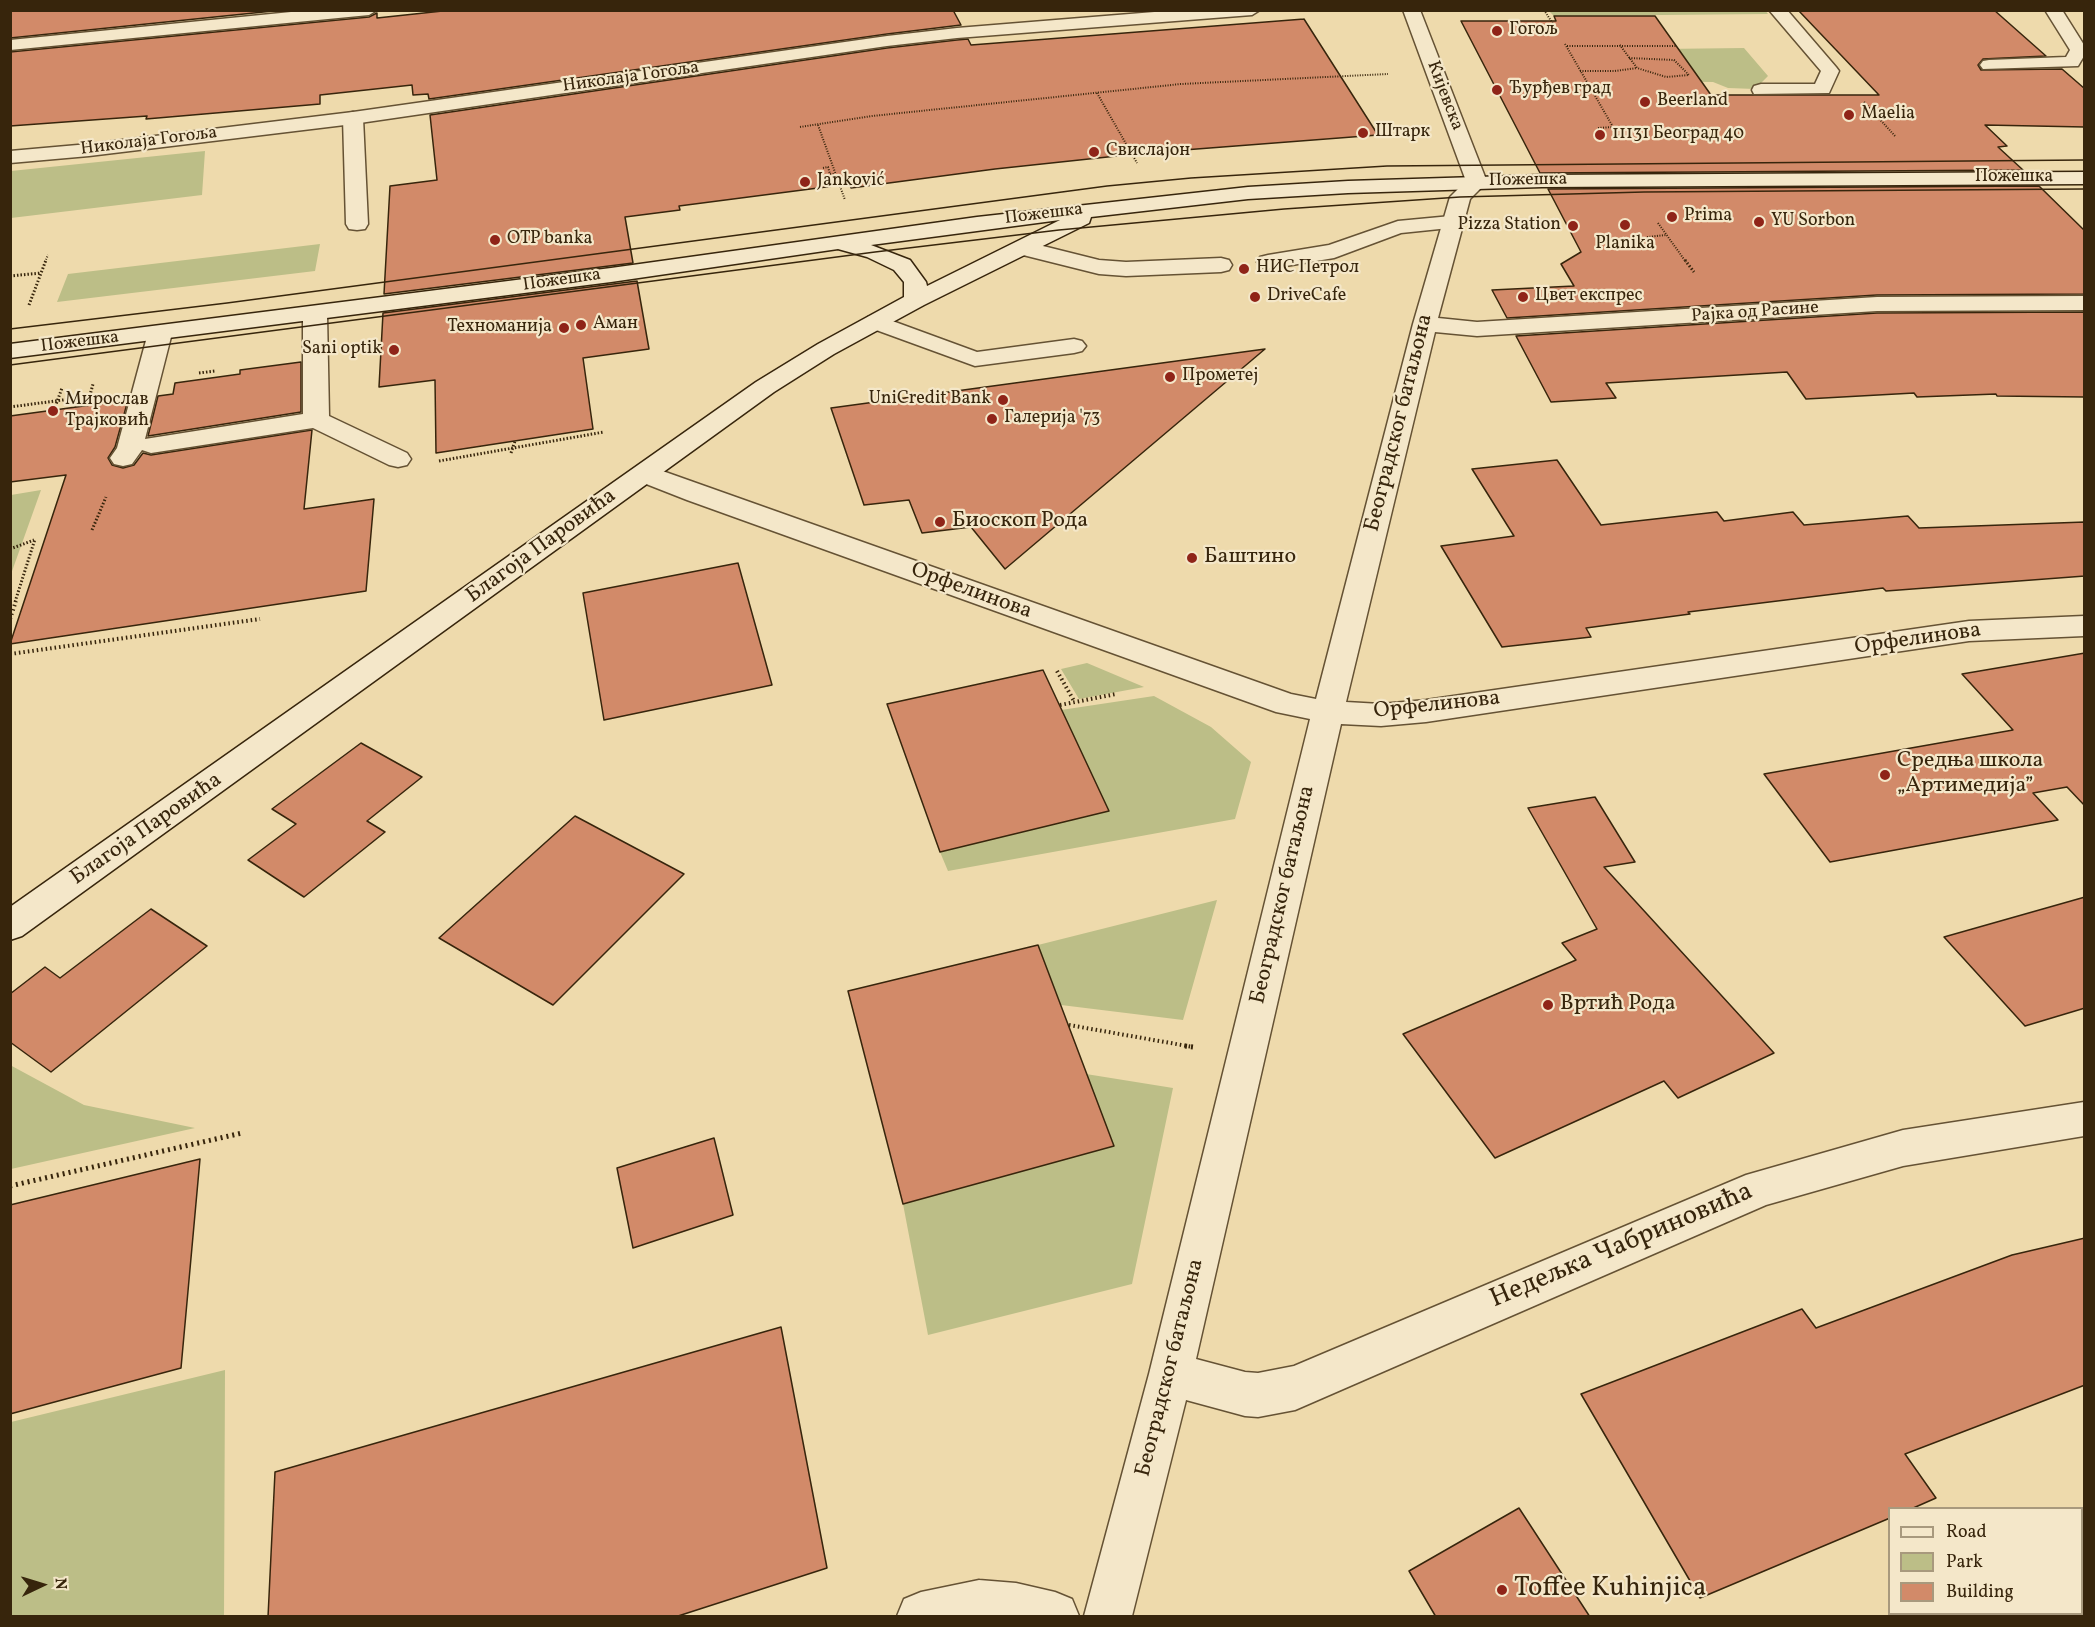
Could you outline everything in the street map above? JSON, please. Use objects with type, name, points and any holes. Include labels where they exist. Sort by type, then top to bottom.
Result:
[{"type":"street","points":[[10,45],[369,10]]},
{"type":"street","name":"Николаја Гогоља","points":[[10,157],[98,149],[353,118],[887,41],[957,33],[1252,10]]},
{"type":"street","name":"Кијевска","points":[[1411,10],[1477,182]]},
{"type":"street","points":[[1761,90],[1822,89],[1830,71],[1777,10]]},
{"type":"street","points":[[1989,65],[2072,62],[2079,50],[2053,10]]},
{"type":"street","points":[[353,118],[357,224]]},
{"type":"street","name":"Пожешка","points":[[10,351],[611,275],[832,242],[1248,193],[1477,182],[2085,178]]},
{"type":"street","name":"Београдског батаљона","points":[[1108,1617],[1171,1374],[1328,712],[1451,222],[1460,197],[1477,182]]},
{"type":"street","name":"Благоја Паровића","points":[[10,926],[765,387],[826,349],[916,300],[1099,209]]},
{"type":"street","points":[[1268,262],[1334,251],[1398,227],[1451,222]]},
{"type":"street","points":[[832,242],[874,252],[902,265],[915,282],[916,300]]},
{"type":"street","points":[[1023,248],[1099,267],[1126,269],[1221,265]]},
{"type":"street","name":"Рајка од Расине","points":[[1425,324],[1477,329],[1877,304],[2085,303]]},
{"type":"street","points":[[315,314],[316,420]]},
{"type":"street","points":[[876,322],[975,358],[1074,346]]},
{"type":"street","points":[[123,458],[130,448],[159,333]]},
{"type":"street","points":[[151,445],[316,420],[398,459]]},
{"type":"street","name":"Орфелинова","points":[[645,474],[1287,705],[1328,712],[1381,715],[1426,711],[1969,631],[2085,626]]},
{"type":"street","name":"Недељка Чабриновића","points":[[1171,1374],[1245,1394],[1258,1395],[1294,1388],[1760,1188],[1903,1148],[2085,1119]]},
{"type":"street","points":[[921,1617],[979,1604],[1016,1607],[1055,1617]]},
{"type":"path","points":[[1544,10],[1557,30],[1551,30]]},
{"type":"path","points":[[1598,128],[1613,127],[1565,45],[1676,46]]},
{"type":"path","points":[[1619,45],[1637,68]]},
{"type":"path","points":[[1580,71],[1615,71],[1637,68],[1665,77],[1689,75],[1674,60],[1629,58]]},
{"type":"path","points":[[800,127],[872,116],[1181,84],[1395,74]]},
{"type":"path","points":[[1577,92],[1592,91]]},
{"type":"path","points":[[1097,93],[1128,150]]},
{"type":"path","points":[[1860,97],[1882,122]]},
{"type":"path","points":[[818,125],[848,208]]},
{"type":"path","points":[[823,168],[828,167],[830,174],[834,174]]},
{"type":"path","points":[[1647,237],[1667,235]]},
{"type":"path","points":[[29,304],[48,255]]},
{"type":"path","points":[[10,276],[41,273]]},
{"type":"path","points":[[87,406],[94,380]]},
{"type":"path","points":[[54,410],[63,385]]},
{"type":"path","points":[[10,407],[145,390]]},
{"type":"path","points":[[437,462],[512,451],[604,432]]},
{"type":"path","points":[[512,451],[515,441]]},
{"type":"path","points":[[92,530],[108,492]]},
{"type":"path","points":[[10,549],[35,539],[10,619]]},
{"type":"path","points":[[10,654],[260,619]]},
{"type":"path","points":[[1062,680],[1074,701]]},
{"type":"path","points":[[1060,705],[1127,693]]},
{"type":"path","points":[[1069,1025],[1203,1049]]},
{"type":"path","points":[[10,1186],[242,1133]]},
{"type":"green space","points":[[1765,10],[1768,14],[1554,16],[1549,11]]},
{"type":"green space","points":[[1744,48],[1768,76],[1755,89],[1728,88],[1713,82],[1595,81],[1578,50]]},
{"type":"green space","points":[[205,151],[202,195],[11,218],[11,171]]},
{"type":"green space","points":[[320,244],[315,271],[57,302],[68,274]]},
{"type":"green space","points":[[41,490],[11,574],[11,495]]},
{"type":"green space","points":[[1087,663],[1144,687],[1079,699],[1061,669]]},
{"type":"green space","points":[[1154,696],[1211,727],[1251,762],[1235,819],[948,871],[940,852],[1108,811],[1061,710]]},
{"type":"green space","points":[[1217,900],[1183,1020],[1061,1005],[1038,945]]},
{"type":"green space","points":[[10,1065],[84,1105],[195,1128],[11,1169]]},
{"type":"green space","points":[[1086,1074],[1173,1088],[1132,1284],[928,1335],[903,1204],[1114,1146]]},
{"type":"green space","points":[[225,1370],[224,1616],[11,1616],[11,1422]]},
{"type":"building","points":[[10,10],[283,10],[10,38]]},
{"type":"building","points":[[452,10],[953,10],[961,25],[429,99],[428,94],[413,95],[412,85],[320,95],[320,104],[146,119],[147,116],[10,126],[10,52],[369,17],[377,13],[377,18]]},
{"type":"building","points":[[1798,10],[1994,10],[2046,56],[1983,59],[1978,65],[1981,70],[2062,69],[2085,89],[2085,127],[1985,125],[2007,146],[1998,147],[2023,170],[1540,173],[1461,21],[1556,21],[1554,16],[1655,16],[1711,95],[1879,95]]},
{"type":"building","points":[[1304,19],[1378,135],[1145,153],[995,169],[851,188],[849,184],[679,206],[680,210],[625,217],[633,263],[384,294],[390,186],[437,180],[430,115],[887,48],[957,40],[968,39],[971,45]]},
{"type":"building","points":[[2039,186],[2085,231],[2085,294],[1877,295],[1507,318],[1492,290],[1574,286],[1561,264],[1581,252],[1548,189]]},
{"type":"building","points":[[637,281],[649,349],[583,358],[593,429],[436,453],[435,380],[379,387],[383,313]]},
{"type":"building","points":[[2085,312],[2085,397],[1997,396],[1996,394],[1917,397],[1914,393],[1806,399],[1787,372],[1606,383],[1616,398],[1551,402],[1516,336],[1877,313]]},
{"type":"building","points":[[1265,349],[1005,569],[971,527],[922,533],[909,500],[864,505],[831,408]]},
{"type":"building","points":[[301,362],[301,412],[148,436],[158,396],[173,394],[175,383],[240,374],[240,370]]},
{"type":"building","points":[[128,400],[115,447],[108,458],[112,465],[123,468],[134,465],[143,453],[151,455],[312,430],[304,509],[374,499],[366,591],[10,644],[66,475],[10,482],[10,416]]},
{"type":"building","points":[[1557,460],[1601,525],[1717,512],[1724,521],[1793,512],[1804,525],[1908,516],[1919,528],[2085,522],[2085,576],[1886,591],[1883,588],[1688,612],[1690,614],[1586,628],[1591,637],[1502,647],[1441,546],[1514,536],[1472,469]]},
{"type":"building","points":[[738,563],[772,685],[604,720],[583,593]]},
{"type":"building","points":[[2085,653],[2085,806],[2067,787],[2033,793],[2058,820],[1830,862],[1764,774],[2013,730],[1962,674]]},
{"type":"building","points":[[1043,670],[1109,811],[940,852],[887,704]]},
{"type":"building","points":[[361,743],[422,777],[367,821],[385,832],[304,897],[248,860],[296,824],[272,809]]},
{"type":"building","points":[[1595,797],[1635,862],[1604,867],[1774,1053],[1678,1098],[1664,1081],[1495,1158],[1403,1034],[1576,960],[1562,943],[1597,929],[1528,808]]},
{"type":"building","points":[[575,816],[684,874],[553,1005],[439,938]]},
{"type":"building","points":[[2085,897],[2085,1008],[2025,1026],[1944,937]]},
{"type":"building","points":[[151,909],[207,946],[51,1072],[10,1042],[10,994],[45,967],[60,978]]},
{"type":"building","points":[[1038,945],[1114,1146],[903,1204],[848,991]]},
{"type":"building","points":[[714,1138],[733,1215],[633,1248],[617,1168]]},
{"type":"building","points":[[200,1159],[181,1368],[10,1414],[10,1205]]},
{"type":"building","points":[[2085,1238],[2085,1385],[1905,1454],[1936,1498],[1916,1507],[1888,1507],[1888,1519],[1700,1598],[1581,1394],[1802,1309],[1816,1328],[2012,1255]]},
{"type":"building","points":[[781,1327],[827,1568],[675,1617],[268,1617],[275,1472]]},
{"type":"building","points":[[1519,1508],[1590,1617],[1436,1617],[1409,1571]]},
{"type":"tram line","points":[[10,329],[227,303],[1107,186],[1191,178],[1387,166],[2084,160]]},
{"type":"tram line","points":[[10,365],[875,252],[1059,230],[1284,209],[1460,197],[1644,192],[2084,189]]},
{"type":"place","name":"Гогољ","points":[[1497,31]]},
{"type":"place","name":"Ђурђев град","points":[[1497,90]]},
{"type":"place","name":"Beerland","points":[[1645,102]]},
{"type":"place","name":"Maelia","points":[[1849,115]]},
{"type":"place","name":"Штарк","points":[[1363,133]]},
{"type":"place","name":"11131 Београд 40","points":[[1600,135]]},
{"type":"place","name":"Свислајон","points":[[1094,152]]},
{"type":"place","name":"Janković","points":[[805,182]]},
{"type":"place","name":"Prima","points":[[1672,217]]},
{"type":"place","name":"YU Sorbon","points":[[1759,222]]},
{"type":"place","name":"Planika","points":[[1625,225]]},
{"type":"place","name":"Pizza Station","points":[[1573,226]]},
{"type":"place","name":"OTP banka","points":[[495,240]]},
{"type":"place","name":"НИС Петрол","points":[[1244,269]]},
{"type":"place","name":"DriveCafe","points":[[1255,297]]},
{"type":"place","name":"Цвет експрес","points":[[1523,297]]},
{"type":"place","name":"Аман","points":[[581,325]]},
{"type":"place","name":"Техноманија","points":[[564,328]]},
{"type":"place","name":"Sani optik","points":[[394,350]]},
{"type":"place","name":"Прометеј","points":[[1170,377]]},
{"type":"place","name":"UniCredit Bank","points":[[1003,400]]},
{"type":"place","name":"Мирослав Трајковић","points":[[53,411]]},
{"type":"place","name":"Галерија '73","points":[[992,419]]},
{"type":"place","name":"Биоскоп Рода","points":[[940,522]]},
{"type":"place","name":"Баштино","points":[[1192,558]]},
{"type":"place","name":"Средња школа „Артимедија”","points":[[1885,775]]},
{"type":"place","name":"Вртић Рода","points":[[1548,1005]]},
{"type":"place","name":"Toffee Kuhinjica","points":[[1502,1590]]}]
